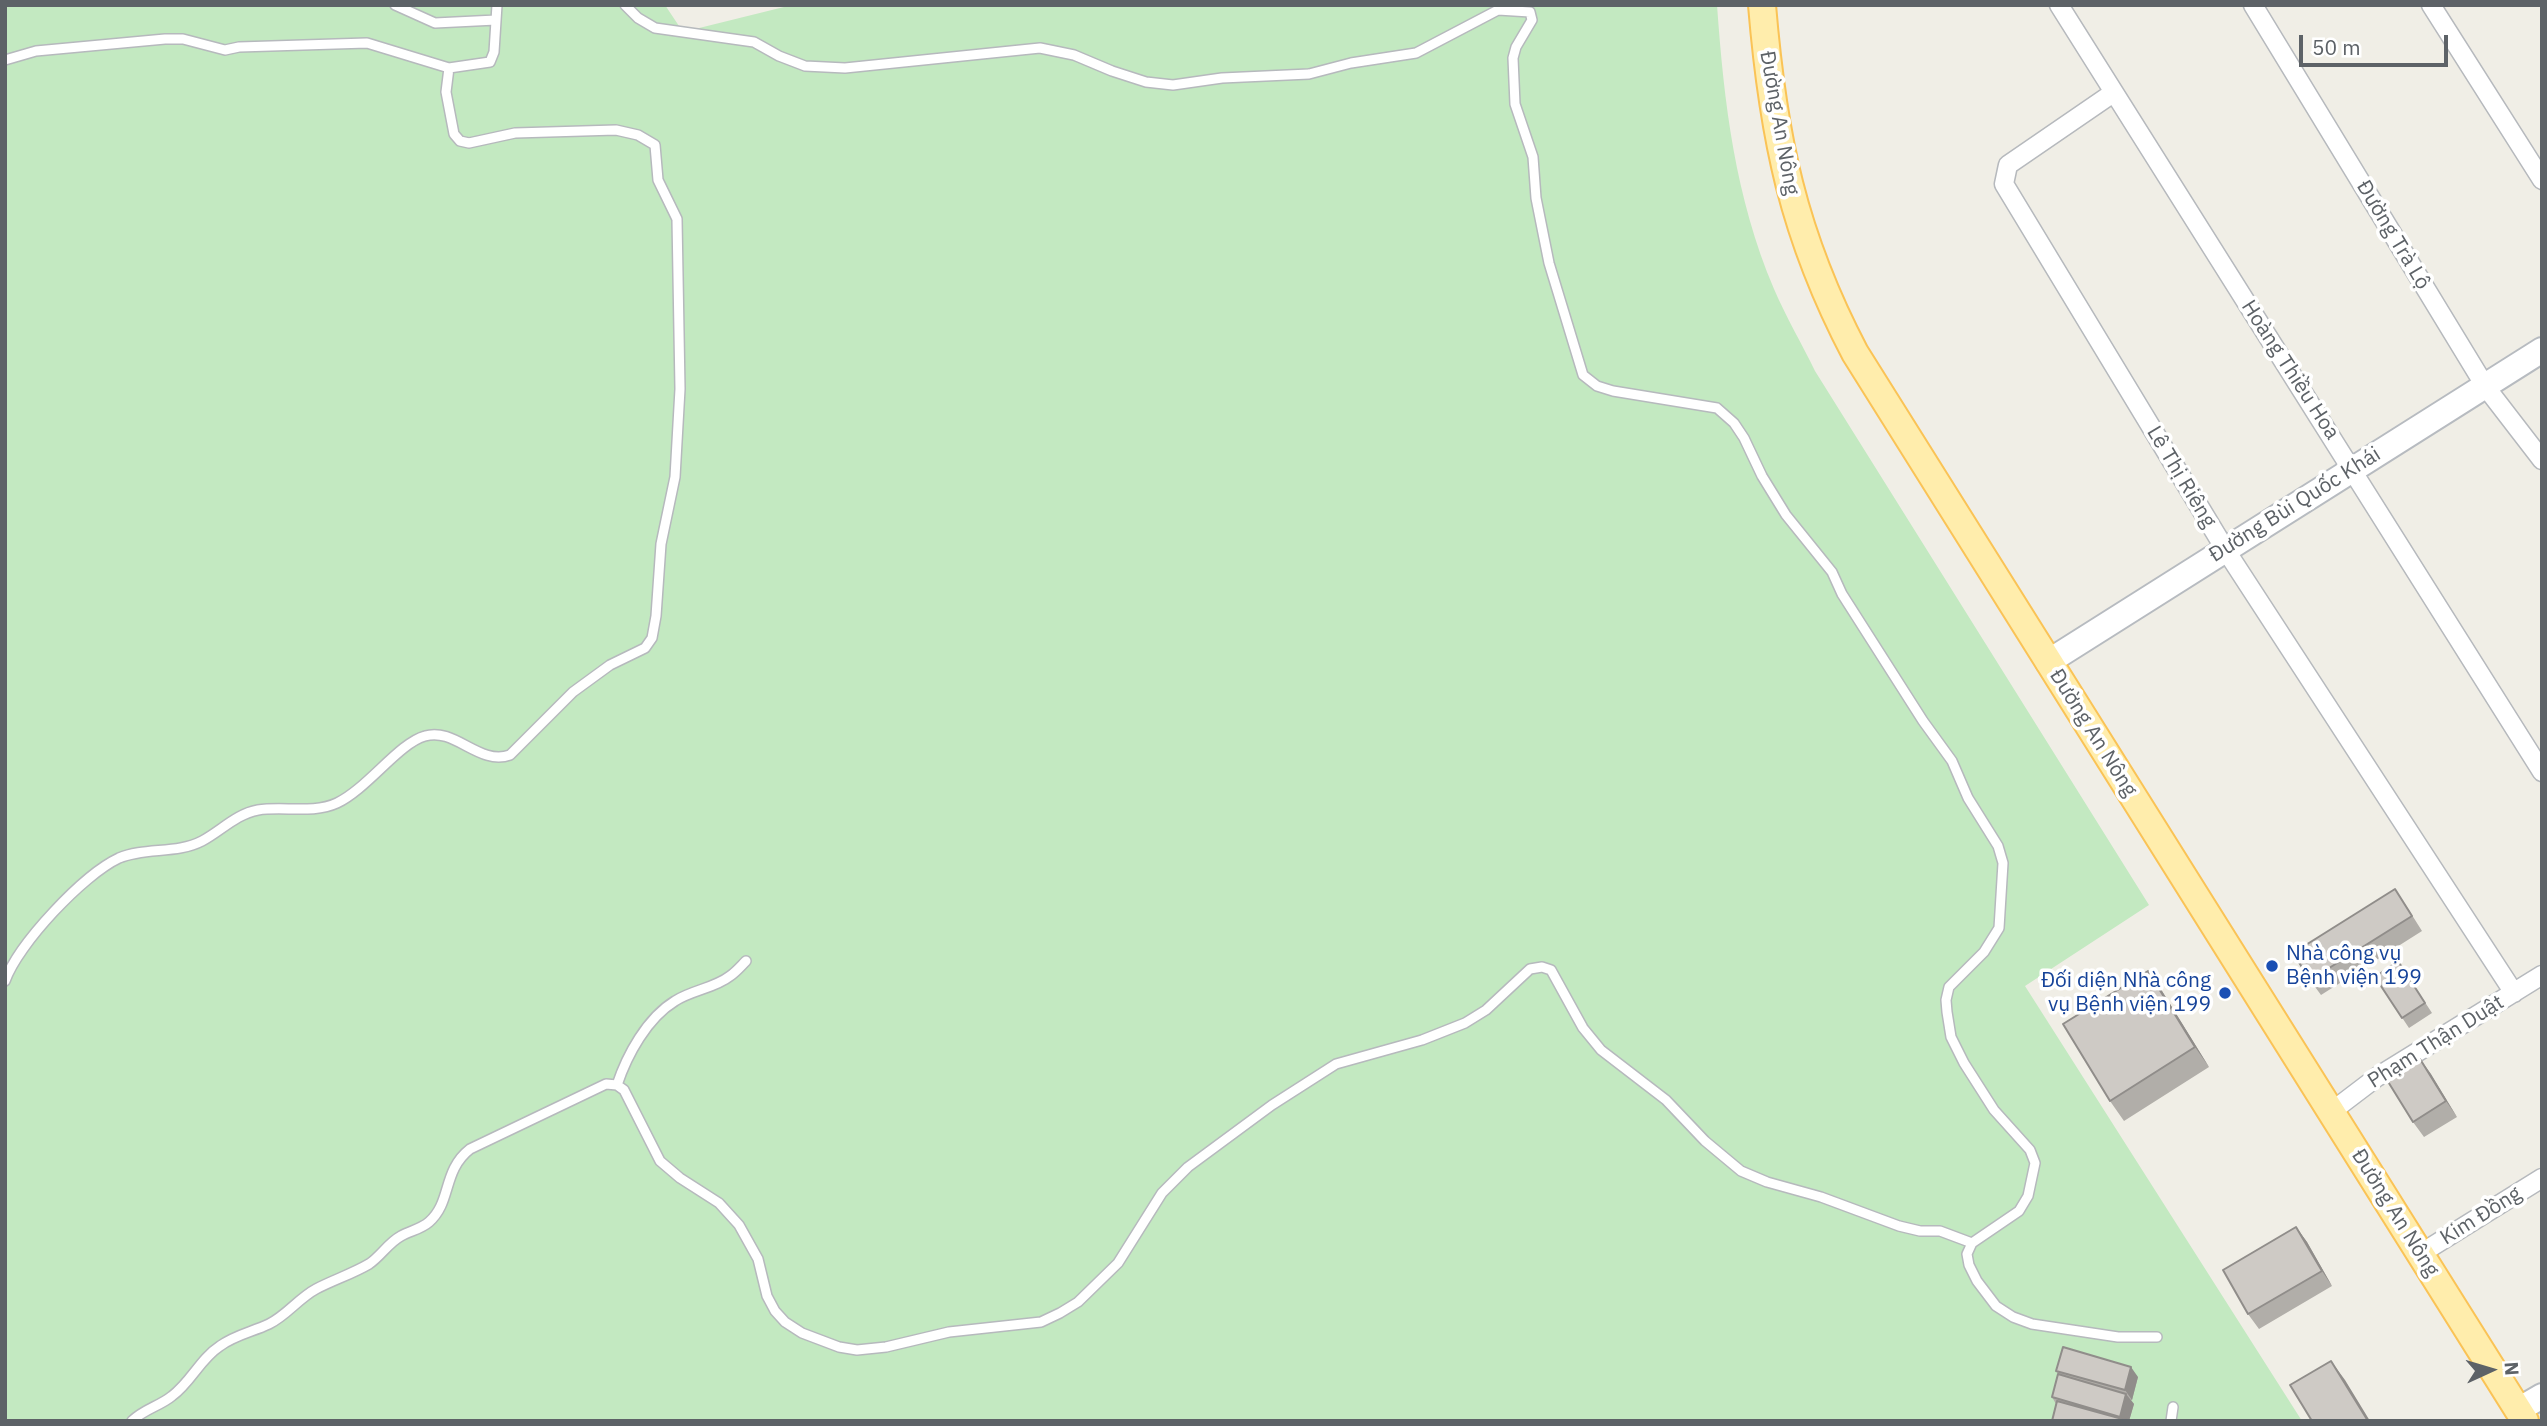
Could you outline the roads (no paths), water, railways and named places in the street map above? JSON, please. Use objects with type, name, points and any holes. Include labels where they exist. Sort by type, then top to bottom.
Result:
[{"type":"main road","name":"Đường An Nông","points":[[1762,5],[1768,75],[1780,150],[1798,220],[1836,317],[1874,384],[2522,1415]]},
{"type":"street","name":"Hoàng Thiều Hoa","points":[[2059,5],[2542,772]]},
{"type":"street","name":"Đường Trà Lộ","points":[[2253,5],[2485,386],[2542,460]]},
{"type":"street","points":[[2431,5],[2542,180]]},
{"type":"street","name":"Lê Thị Riêng","points":[[2113,93],[2008,165],[2004,184],[2225,549],[2514,993]]},
{"type":"street","name":"Đường Bùi Quốc Khái","points":[[2048,662],[2542,350]]},
{"type":"street","name":"Phạm Thận Duật","points":[[2331,1112],[2377,1077],[2542,975]]},
{"type":"street","name":"Kim Đồng","points":[[2420,1254],[2542,1178]]},
{"type":"street","points":[[2522,1415],[2542,1396]]},
{"type":"lane","points":[[395,5],[435,23],[496,20]]},
{"type":"lane","points":[[5,60],[36,51],[174,39],[225,50],[368,43],[449,68],[490,62],[494,52],[497,5]]},
{"type":"lane","points":[[625,5],[638,18],[654,28],[754,42],[805,66],[845,68],[1040,48],[1074,55],[1146,82],[1173,85],[1222,78],[1309,74],[1351,63],[1416,53],[1498,10],[1530,12],[1532,20],[1516,47],[1513,58],[1515,104],[1533,157],[1536,198],[1549,263],[1583,374],[1597,386],[1613,391],[1717,408],[1734,423],[1786,515],[1832,572],[1842,594],[1952,761],[1968,798],[1998,846],[2003,863],[1998,928],[1984,952],[1950,987],[1946,1000],[1947,1012],[1951,1037],[1964,1063],[1994,1110],[2030,1150],[2035,1163],[2028,1196],[2019,1211],[1972,1243],[1967,1254],[1969,1265],[1977,1281],[1996,1306],[2012,1317],[2032,1324],[2118,1337],[2157,1337]]},
{"type":"lane","points":[[5,981],[11,965],[61,904],[89,878],[120,858],[201,842],[242,815],[257,810],[314,808],[335,804],[372,778],[415,739],[428,735],[448,738],[487,756],[498,758],[510,755],[573,692],[610,665],[645,648],[652,638],[661,544],[675,477],[680,389],[677,219],[658,180],[655,145],[638,135],[617,130],[514,133],[469,143],[460,141],[454,135],[446,92],[449,68]]},
{"type":"lane","points":[[617,1085],[624,1064],[649,1026],[664,1010],[675,1001],[730,977],[746,961]]},
{"type":"lane","points":[[132,1421],[141,1412],[166,1401],[178,1391],[206,1357],[220,1346],[234,1337],[271,1323],[313,1290],[367,1265],[380,1257],[391,1242],[429,1222],[443,1200],[450,1175],[460,1157],[470,1149],[607,1084],[617,1085],[624,1090],[660,1161],[680,1178],[719,1203],[739,1225],[758,1259],[767,1296],[775,1311],[785,1322],[802,1333],[839,1347],[857,1350],[910,1343],[949,1332],[1041,1322],[1078,1302],[1118,1263],[1162,1193],[1188,1167],[1272,1105],[1336,1064],[1422,1040],[1465,1023],[1486,1010],[1530,969],[1542,967],[1551,970],[1583,1028],[1601,1050],[1666,1100],[1705,1141],[1741,1171],[1899,1226],[1920,1231],[1940,1231],[1972,1243]]},
{"type":"lane","points":[[2171,1421],[2173,1406]]},
{"type":"place","name":"Nhà công vụ Bệnh viện 199","points":[[2272,966]]},
{"type":"place","name":"Đối diện Nhà công vụ Bệnh viện 199","points":[[2225,993]]}]
